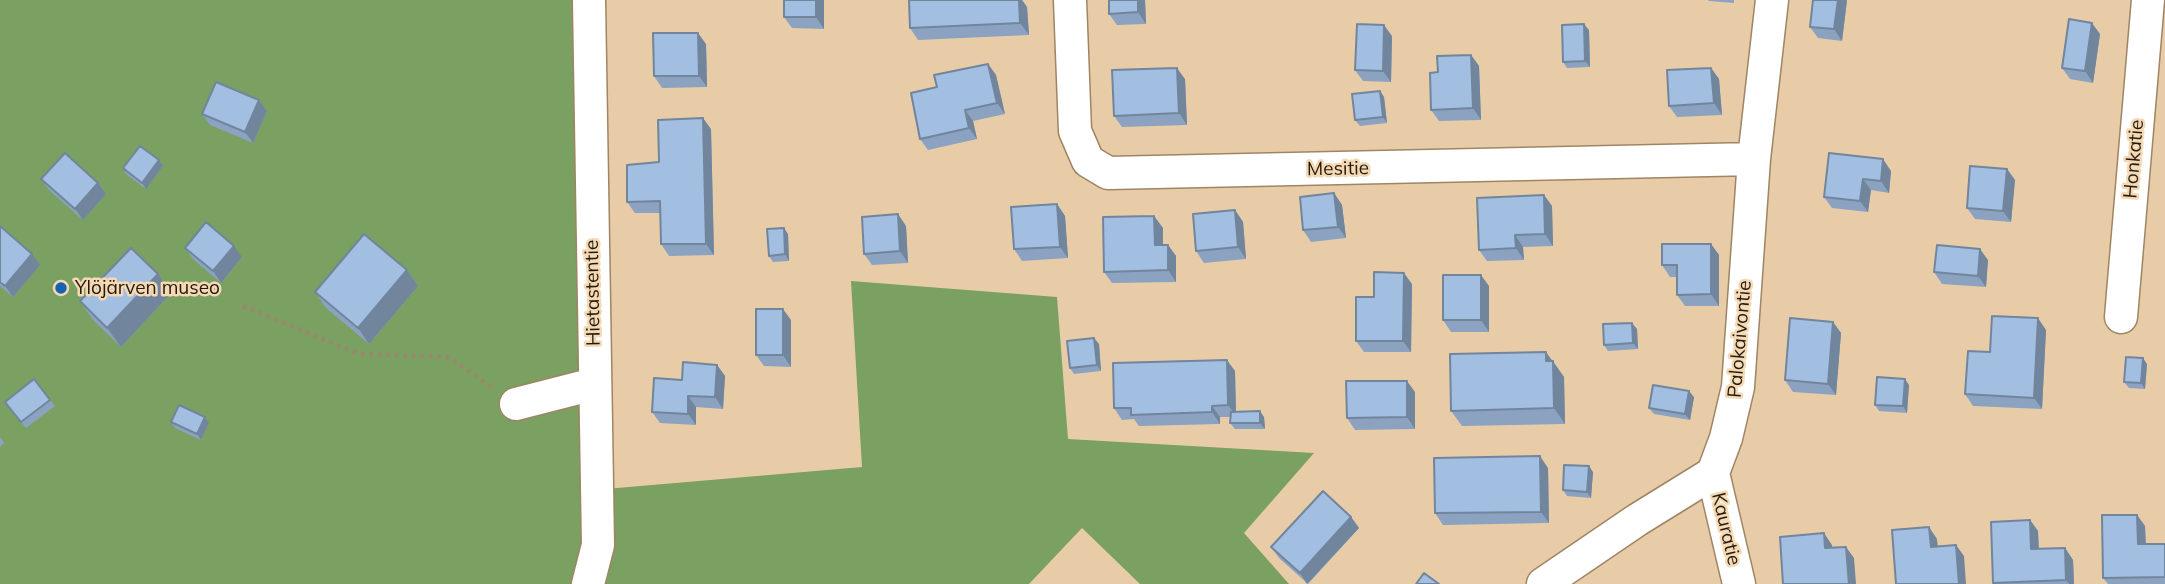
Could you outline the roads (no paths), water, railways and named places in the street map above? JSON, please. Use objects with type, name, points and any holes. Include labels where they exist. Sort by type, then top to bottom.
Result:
[{"type":"street","name":"Hietastentie","points":[[588,584],[598,545],[589,0]]},
{"type":"street","name":"Mesitie","points":[[1070,0],[1075,131],[1088,161],[1108,173],[1754,159]]},
{"type":"street","name":"Palokaivontie","points":[[1713,473],[1726,438],[1738,387],[1754,159],[1772,0]]},
{"type":"street","name":"Honkatie","points":[[2121,317],[2148,0]]},
{"type":"street","points":[[516,404],[594,384]]},
{"type":"street","points":[[1543,584],[1637,520],[1713,473]]},
{"type":"street","name":"Kauratie","points":[[1713,473],[1739,584]]},
{"type":"place","name":"Ylöjärven museo","points":[[61,288]]}]
